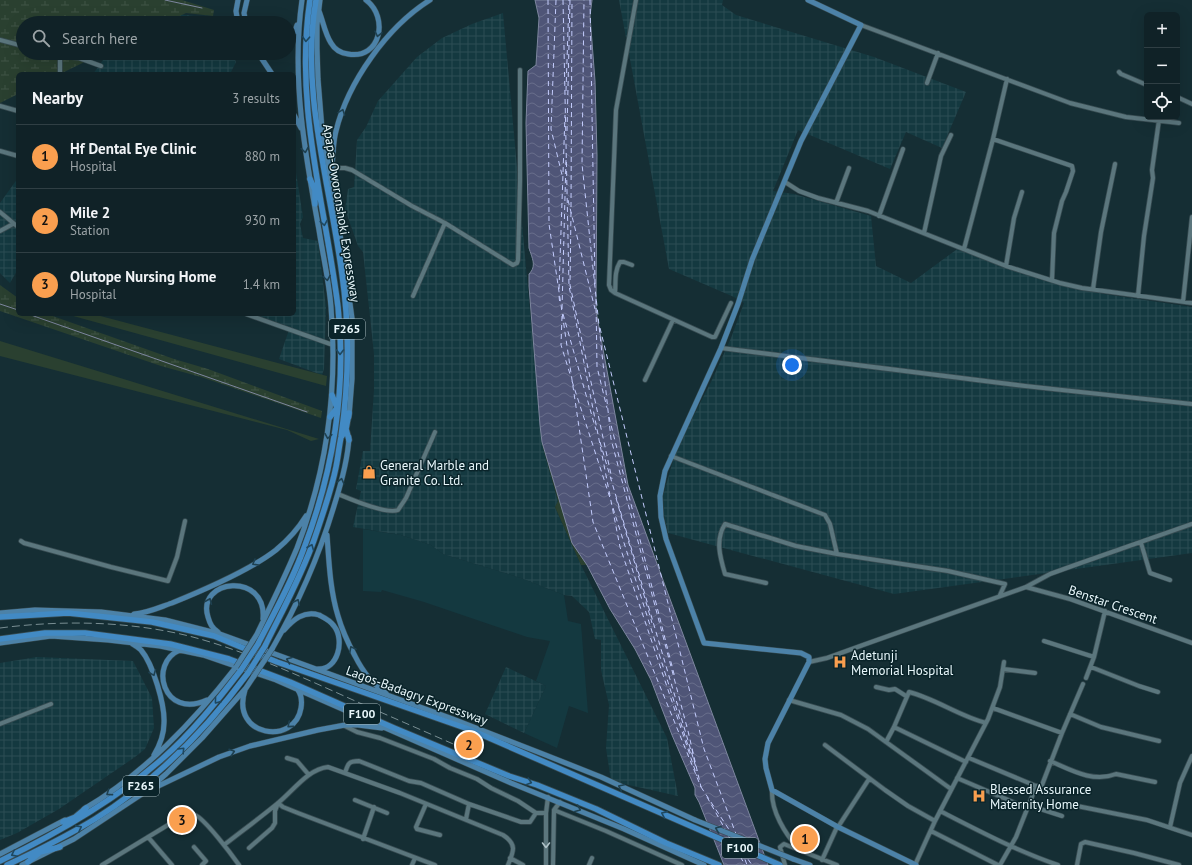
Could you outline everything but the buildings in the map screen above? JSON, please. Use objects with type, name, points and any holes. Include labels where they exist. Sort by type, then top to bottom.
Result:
[{"type":"highway","name":"Apapa-Oworonshoki Expressway","points":[[0,861],[28,847],[127,787],[163,758],[213,706],[238,669],[288,586],[304,548],[317,509],[330,460],[335,414],[339,398],[340,348],[338,308],[316,177],[308,118],[305,79],[306,36],[310,0]]},
{"type":"highway","name":"Apapa-Oworonshoki Expressway","points":[[7,865],[27,859],[56,840],[83,826],[111,808],[149,780],[171,761],[251,674],[300,574],[314,541],[336,467],[346,412],[348,346],[346,302],[342,273],[314,110],[312,44],[313,16],[316,0]]},
{"type":"highway","points":[[315,204],[316,177]]},
{"type":"highway","points":[[310,180],[320,200]]},
{"type":"highway","points":[[332,395],[335,414],[346,412],[346,429],[349,440]]},
{"type":"highway","points":[[340,439],[346,429]]},
{"type":"highway","name":"Lagos-Badagry Expressway","points":[[0,617],[68,613],[152,622],[214,636],[277,662],[471,730],[780,865]]},
{"type":"highway","name":"F100","points":[[0,639],[45,633],[85,633],[170,644],[229,659],[290,682],[394,728],[509,776],[537,785],[596,809],[706,863],[719,865]]},
{"type":"highway","points":[[64,824],[88,810]]},
{"type":"highway","points":[[27,859],[40,852],[56,840]]},
{"type":"highway","points":[[40,852],[60,847]]},
{"type":"main road","points":[[237,16],[238,0]]},
{"type":"main road","points":[[245,16],[247,0]]},
{"type":"main road","name":"Apapa-Oworonshoki Expressway","points":[[255,643],[262,622],[296,550],[311,506],[335,414],[332,395],[333,345],[330,298],[302,131],[298,68],[299,21],[302,0]]},
{"type":"main road","name":"Apapa-Oworonshoki Expressway","points":[[22,865],[27,859],[60,847],[145,792],[193,748],[246,688],[251,674],[272,649],[281,634],[312,570],[326,531],[338,494],[345,466],[349,440],[346,412],[352,379],[352,318],[343,252],[323,141],[319,95],[317,25],[320,0]]},
{"type":"main road","points":[[318,8],[330,42],[342,53],[352,55],[369,50],[379,35],[380,27],[376,9],[366,0]]},
{"type":"main road","points":[[330,177],[333,147],[340,115],[362,71],[393,31],[412,12],[430,0]]},
{"type":"main road","points":[[808,0],[861,24],[801,142],[752,260],[738,304],[721,348],[671,456],[665,471],[660,496],[661,517],[666,539],[704,643],[804,654],[809,657],[808,662],[770,736],[766,750],[766,768],[772,790],[838,827],[915,865]]},
{"type":"main road","points":[[296,28],[299,21]]},
{"type":"main road","points":[[263,60],[271,72]]},
{"type":"main road","points":[[296,119],[302,131]]},
{"type":"main road","points":[[120,614],[148,612],[209,587],[252,565],[275,550],[294,532],[306,516],[311,506]]},
{"type":"main road","points":[[326,531],[331,581],[338,616],[348,642],[359,663],[375,684],[395,699]]},
{"type":"main road","points":[[220,634],[212,628],[210,624],[206,611],[208,600],[213,593],[229,586],[240,586],[255,593],[262,608],[262,622]]},
{"type":"main road","name":"Lagos-Badagry Expressway","points":[[0,613],[35,610],[101,612],[165,620],[220,634],[453,719],[601,777],[695,820],[810,865]]},
{"type":"main road","points":[[281,634],[292,621],[306,614],[314,614],[327,619],[335,626],[339,636],[339,644],[335,660],[328,667],[320,670],[312,668]]},
{"type":"main road","points":[[0,643],[51,636],[130,642],[160,646],[203,655],[276,680],[511,783],[706,863]]},
{"type":"main road","points":[[130,642],[141,651],[151,668],[163,710],[163,735],[159,746],[149,763]]},
{"type":"main road","points":[[180,650],[169,658],[165,666],[163,680],[167,693],[172,698],[185,705],[199,704],[210,699]]},
{"type":"main road","name":"Apapa-Oworonshoki Expressway","points":[[88,810],[149,763],[181,731],[238,669]]},
{"type":"main road","points":[[246,688],[242,704],[247,719],[258,729],[276,732],[284,730],[292,725],[297,719],[301,704],[301,696],[298,690]]},
{"type":"main road","points":[[145,792],[225,755],[267,742],[345,725],[388,728]]},
{"type":"main road","name":"Apapa-Oworonshoki Expressway","points":[[0,854],[64,824]]},
{"type":"street","points":[[636,0],[620,81],[616,110],[611,290],[614,293],[712,337],[715,337],[731,303]]},
{"type":"street","points":[[861,24],[1070,103],[1126,117],[1144,119]]},
{"type":"street","points":[[0,40],[16,44]]},
{"type":"street","points":[[927,83],[938,53]]},
{"type":"street","points":[[60,60],[60,72]]},
{"type":"street","points":[[84,60],[101,66]]},
{"type":"street","points":[[332,168],[345,168],[352,170],[412,206],[446,223],[510,264],[513,265],[517,263],[520,181],[520,70]]},
{"type":"street","points":[[1118,72],[1145,84]]},
{"type":"street","points":[[964,249],[1007,79]]},
{"type":"street","points":[[1180,99],[1192,104]]},
{"type":"street","points":[[0,106],[16,110]]},
{"type":"street","points":[[1138,296],[1159,120],[1179,123]]},
{"type":"street","points":[[924,234],[941,156],[951,135]]},
{"type":"street","points":[[993,139],[1072,166],[1073,171],[1062,201],[1054,233],[1052,280]]},
{"type":"street","points":[[879,216],[903,149]]},
{"type":"street","points":[[0,151],[16,155]]},
{"type":"street","points":[[1093,289],[1101,232],[1115,164]]},
{"type":"street","points":[[836,203],[849,168]]},
{"type":"street","points":[[785,182],[799,191],[836,203],[868,211],[1006,266],[1052,280],[1069,285],[1093,289],[1192,303]]},
{"type":"street","points":[[1006,266],[1014,218],[1022,192]]},
{"type":"street","points":[[0,212],[16,226]]},
{"type":"street","points":[[1182,302],[1192,217]]},
{"type":"street","points":[[413,296],[446,223]]},
{"type":"street","points":[[0,231],[13,224]]},
{"type":"street","points":[[614,293],[616,272],[620,262],[632,265]]},
{"type":"street","points":[[252,316],[333,345]]},
{"type":"street","points":[[645,380],[673,320]]},
{"type":"street","points":[[721,348],[1018,385],[1192,404]]},
{"type":"street","points":[[338,494],[391,512],[398,510],[406,498],[435,432]]},
{"type":"street","points":[[671,456],[825,515],[830,524],[837,554]]},
{"type":"street","points":[[21,541],[104,565],[168,581],[177,557],[185,521]]},
{"type":"street","points":[[766,582],[725,574],[719,545],[720,537],[725,524],[796,546],[837,554],[948,571],[1005,584],[1000,595]]},
{"type":"street","points":[[808,662],[827,658],[1000,595],[1026,587],[1050,574],[1192,524]]},
{"type":"street","points":[[1141,543],[1150,574],[1170,580]]},
{"type":"street","name":"Benstar Crescent","points":[[1026,587],[1070,599],[1192,642]]},
{"type":"street","points":[[1086,678],[1094,657],[1105,611]]},
{"type":"street","points":[[1044,641],[1094,657]]},
{"type":"street","points":[[915,865],[935,821],[969,758],[993,708],[1000,687],[1004,662]]},
{"type":"street","points":[[1091,667],[1158,692]]},
{"type":"street","points":[[1003,669],[1035,674]]},
{"type":"street","points":[[969,758],[1036,786],[1042,785],[1050,761],[1083,684]]},
{"type":"street","points":[[876,686],[889,690],[895,689],[906,696]]},
{"type":"street","points":[[886,742],[894,727],[908,692],[932,700],[967,717],[986,723]]},
{"type":"street","points":[[789,700],[841,715],[868,729],[951,789]]},
{"type":"street","points":[[0,724],[51,704]]},
{"type":"street","points":[[993,708],[1062,733]]},
{"type":"street","points":[[1070,714],[1101,727],[1159,741]]},
{"type":"street","points":[[345,725],[356,732],[380,738],[434,759],[450,768],[477,779],[491,788],[518,801],[536,813],[546,814]]},
{"type":"street","points":[[894,727],[966,762]]},
{"type":"street","points":[[825,745],[869,779],[908,806],[935,821]]},
{"type":"street","points":[[1170,827],[1180,783],[1192,756]]},
{"type":"street","points":[[287,758],[297,761],[309,775]]},
{"type":"street","points":[[345,773],[349,763],[359,761],[409,781],[421,783],[469,804],[526,823],[530,822],[536,813]]},
{"type":"street","points":[[1050,761],[1089,777],[1111,776],[1116,774],[1155,782]]},
{"type":"street","points":[[224,845],[278,803],[309,775],[317,769],[328,767],[466,819],[503,835],[510,840],[513,849],[508,865]]},
{"type":"street","points":[[957,778],[1028,807],[1062,816]]},
{"type":"street","points":[[822,860],[838,827],[869,779]]},
{"type":"street","points":[[931,831],[999,865],[1011,846],[1036,786]]},
{"type":"street","points":[[772,790],[772,800],[785,832],[800,850]]},
{"type":"street","points":[[546,865],[546,814],[548,797]]},
{"type":"street","points":[[355,800],[387,813]]},
{"type":"street","points":[[553,865],[554,810],[560,802]]},
{"type":"street","points":[[278,803],[283,808],[435,865]]},
{"type":"street","points":[[249,848],[272,828],[275,823],[275,810],[278,803]]},
{"type":"street","points":[[426,804],[416,827],[418,829],[440,835]]},
{"type":"street","points":[[466,819],[469,804]]},
{"type":"street","points":[[1067,804],[1147,820],[1192,835]]},
{"type":"street","points":[[364,839],[374,808]]},
{"type":"street","points":[[554,810],[606,831],[682,865]]},
{"type":"street","points":[[940,811],[999,842],[1058,865]]},
{"type":"street","points":[[102,865],[186,814],[191,814],[200,818],[224,845],[239,865]]},
{"type":"street","points":[[148,837],[170,864]]},
{"type":"street","points":[[1077,865],[1081,844],[1085,842],[1179,865]]},
{"type":"street","points":[[785,865],[781,846],[785,844],[837,865]]},
{"type":"street","points":[[194,847],[210,865]]},
{"type":"street","points":[[412,865],[415,858]]},
{"type":"street","points":[[510,858],[523,865]]},
{"type":"street","points":[[589,865],[592,858]]},
{"type":"street","points":[[202,865],[206,861]]},
{"type":"shaded area","points":[[619,0],[723,0],[722,5],[736,15],[874,57],[966,92],[942,148],[906,132],[890,169],[798,130],[773,191],[794,194],[871,216],[876,266],[911,283],[960,247],[1013,269],[1104,294],[1192,307],[1192,553],[894,594],[668,533],[664,515],[663,496],[676,450],[711,382],[731,338],[744,303],[734,297],[669,269]]},
{"type":"shaded area","points":[[143,4],[194,16],[135,16]]},
{"type":"shaded area","points":[[503,13],[542,444],[558,502],[555,507],[581,565],[667,738],[678,796],[611,781],[606,748],[609,705],[601,670],[601,640],[595,639],[589,612],[572,596],[564,595],[521,578],[443,554],[431,545],[401,535],[353,527],[361,491],[356,489],[363,451],[370,451],[374,390],[374,354],[363,252],[358,246],[345,209],[348,189],[354,187],[357,140],[366,127],[378,101],[417,57],[442,38],[472,24]]},
{"type":"shaded area","points":[[103,60],[235,60],[236,62],[231,72],[94,72]]},
{"type":"shaded area","points":[[296,173],[303,217],[300,224],[303,238],[318,241],[326,307],[324,369],[322,375],[279,359],[290,327],[259,316],[296,316]]},
{"type":"shaded area","points":[[16,181],[16,272],[10,283],[0,273],[0,203]]},
{"type":"shaded area","points":[[363,529],[401,535],[431,545],[443,554],[521,578],[564,595],[568,621],[581,624],[588,713],[569,706],[557,748],[524,733],[546,686],[536,681],[550,641],[527,637],[424,602],[382,590],[381,592],[363,591]]},
{"type":"shaded area","points":[[37,657],[133,661],[152,698],[154,728],[145,749],[135,757],[59,809],[17,833],[0,840],[0,663]]},
{"type":"shaded area","points":[[506,667],[546,686],[524,733],[485,714]]},
{"type":"green space","points":[[0,0],[182,0],[214,10],[213,16],[186,13],[180,16],[16,16],[16,60],[89,60],[64,72],[16,72],[16,95],[0,103]]},
{"type":"green space","points":[[0,285],[16,297],[16,316],[53,316],[174,359],[208,369],[322,411],[321,418],[201,377],[161,366],[0,311]]},
{"type":"green space","points":[[73,316],[101,316],[327,376],[326,386]]},
{"type":"green space","points":[[0,341],[319,439],[311,441],[287,430],[0,356]]},
{"type":"green space","points":[[542,442],[571,535],[587,565],[581,565],[555,507],[558,501]]},
{"type":"water","points":[[535,0],[592,0],[590,16],[595,81],[597,155],[596,311],[628,485],[768,865],[724,865],[695,795],[695,788],[672,735],[651,680],[635,649],[610,609],[587,565],[572,543],[542,442],[529,286],[529,274],[533,268],[533,265],[529,248],[526,123],[528,71],[536,65],[539,18]]},
{"type":"waterway","points":[[165,0],[202,8]]},
{"type":"waterway","points":[[0,304],[16,309]]},
{"type":"waterway","points":[[34,316],[307,412]]},
{"type":"ferry route","points":[[548,0],[549,224],[593,522],[701,787],[688,731],[611,439],[582,164],[584,0]]},
{"type":"ferry route","points":[[556,0],[551,129],[562,175]]},
{"type":"ferry route","points":[[563,0],[569,286],[620,547],[697,776]]},
{"type":"ferry route","points":[[566,91],[569,0]]},
{"type":"ferry route","points":[[567,131],[570,0]]},
{"type":"ferry route","points":[[571,207],[572,0]]},
{"type":"ferry route","points":[[590,0],[595,284]]},
{"type":"ferry route","points":[[559,289],[565,115]]},
{"type":"ferry route","points":[[562,309],[566,159]]},
{"type":"ferry route","points":[[568,200],[595,309]]},
{"type":"ferry route","points":[[571,212],[570,285],[612,479]]},
{"type":"ferry route","points":[[559,296],[560,305]]},
{"type":"ferry route","points":[[596,299],[597,367],[607,408]]},
{"type":"ferry route","points":[[563,314],[596,430]]},
{"type":"ferry route","points":[[562,316],[561,345],[570,374]]},
{"type":"ferry route","points":[[600,328],[704,749],[736,834]]},
{"type":"ferry route","points":[[572,381],[610,498]]},
{"type":"ferry route","points":[[609,417],[675,678]]},
{"type":"ferry route","points":[[600,442],[697,771]]},
{"type":"ferry route","points":[[616,498],[652,623]]},
{"type":"ferry route","points":[[613,508],[691,755]]},
{"type":"ferry route","points":[[692,749],[695,764]]},
{"type":"ferry route","points":[[701,787],[730,831]]},
{"type":"ferry route","points":[[707,797],[725,829]]},
{"type":"ferry route","points":[[728,835],[731,841]]},
{"type":"ferry route","points":[[734,837],[738,845]]},
{"type":"ferry route","points":[[736,849],[745,865]]},
{"type":"ferry route","points":[[742,851],[747,865]]},
{"type":"ferry route","points":[[743,852],[752,865]]},
{"type":"railway","points":[[0,628],[23,625],[95,623],[142,627],[189,636],[226,647],[280,668],[460,747]]},
{"type":"place","name":"General Marble and Granite Co. Ltd.","points":[[369,472]]},
{"type":"place","name":"Adetunji Memorial Hospital","points":[[840,662]]},
{"type":"place","name":"Mile 2","points":[[469,745]]},
{"type":"place","name":"Blessed Assurance Maternity Home","points":[[979,796]]},
{"type":"place","name":"Olutope Nursing Home","points":[[182,820]]},
{"type":"place","name":"Hf Dental Eye Clinic","points":[[805,839]]}]
